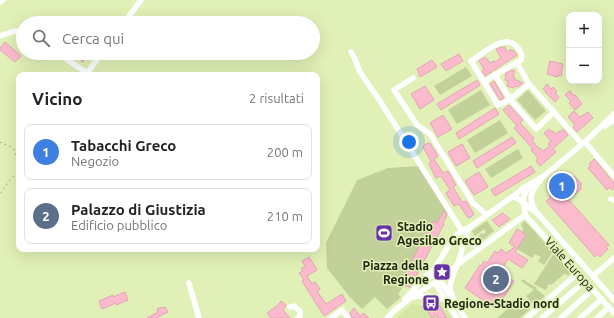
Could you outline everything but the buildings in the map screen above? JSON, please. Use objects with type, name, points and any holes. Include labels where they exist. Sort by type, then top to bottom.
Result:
[{"type":"street","points":[[129,16],[141,0]]},
{"type":"street","points":[[0,36],[16,32]]},
{"type":"street","points":[[484,82],[516,63],[522,57],[517,46],[512,42],[504,41],[498,43],[471,62],[498,105],[510,99],[529,84]]},
{"type":"street","points":[[351,52],[360,72],[467,230],[466,233],[469,242],[475,246],[484,245]]},
{"type":"street","points":[[68,60],[86,72]]},
{"type":"street","points":[[90,72],[98,60]]},
{"type":"street","points":[[516,63],[529,84],[614,176]]},
{"type":"street","points":[[495,75],[510,99],[536,129],[554,112]]},
{"type":"street","points":[[413,78],[394,90],[417,125],[430,134],[473,203],[487,215]]},
{"type":"street","points":[[591,137],[614,114]]},
{"type":"street","points":[[395,310],[432,274],[454,237],[523,188],[544,176],[614,120]]},
{"type":"street","points":[[538,214],[530,199],[531,194],[544,176]]},
{"type":"street","points":[[386,318],[411,297],[448,274],[457,265],[525,215],[524,194],[532,183]]},
{"type":"street","points":[[511,197],[518,198],[538,214]]},
{"type":"street","name":"Viale Europa","points":[[538,214],[614,300]]},
{"type":"street","name":"Viale Europa","points":[[525,215],[614,312]]},
{"type":"street","points":[[451,242],[458,240],[462,245],[450,290],[456,305]]},
{"type":"street","points":[[593,276],[614,258]]},
{"type":"street","points":[[527,318],[578,273]]},
{"type":"street","points":[[432,274],[431,281],[437,281]]},
{"type":"street","points":[[536,310],[543,318],[585,280]]},
{"type":"street","points":[[437,281],[457,318]]},
{"type":"street","points":[[437,281],[465,318]]},
{"type":"street","points":[[190,283],[199,318]]},
{"type":"street","points":[[561,318],[593,290]]},
{"type":"street","points":[[411,297],[435,296],[446,300]]},
{"type":"street","points":[[580,318],[602,299]]},
{"type":"street","points":[[290,307],[294,306],[300,311],[300,316],[298,318]]},
{"type":"street","points":[[597,318],[609,307]]},
{"type":"street","points":[[331,318],[342,310],[348,318]]},
{"type":"path","points":[[0,142],[12,148],[16,155]]},
{"type":"path","points":[[0,194],[16,174]]},
{"type":"shaded area","points":[[466,67],[472,76],[440,95],[434,86]]},
{"type":"shaded area","points":[[481,90],[490,105],[457,124],[448,110]]},
{"type":"shaded area","points":[[528,90],[546,111],[535,120],[517,100]]},
{"type":"shaded area","points":[[500,120],[508,133],[475,153],[467,140]]},
{"type":"shaded area","points":[[518,149],[523,158],[491,178],[485,169]]},
{"type":"shaded area","name":"Stadio Agesilao Greco","points":[[419,166],[448,212],[446,218],[439,221],[444,224],[410,288],[404,286],[398,294],[401,297],[387,309],[375,297],[362,309],[349,296],[327,268],[326,243],[357,180],[388,168]]},
{"type":"shaded area","points":[[487,221],[494,231],[480,242],[477,237],[486,232],[484,229],[475,236],[472,231]]},
{"type":"shaded area","points":[[525,221],[553,252],[544,265],[538,261],[541,257],[535,254],[532,258],[517,249],[526,235],[522,232],[523,228],[521,224]]},
{"type":"shaded area","points":[[554,253],[571,273],[568,276],[564,274],[551,285],[547,285],[548,288],[545,290],[534,284]]},
{"type":"shaded area","points":[[522,279],[537,288],[536,289],[545,296],[534,305],[526,296],[534,290],[521,281]]},
{"type":"shaded area","points":[[521,297],[531,308],[520,318],[497,318]]},
{"type":"shaded area","points":[[442,302],[452,318],[396,318],[412,304],[424,306]]},
{"type":"place","name":"Tabacchi Greco","points":[[562,186]]},
{"type":"place","name":"Stadio Agesilao Greco","points":[[384,233]]},
{"type":"place","name":"Piazza della Regione","points":[[442,272]]},
{"type":"place","name":"Palazzo di Giustizia","points":[[496,279]]},
{"type":"place","name":"Regione-Stadio nord","points":[[431,303]]}]
